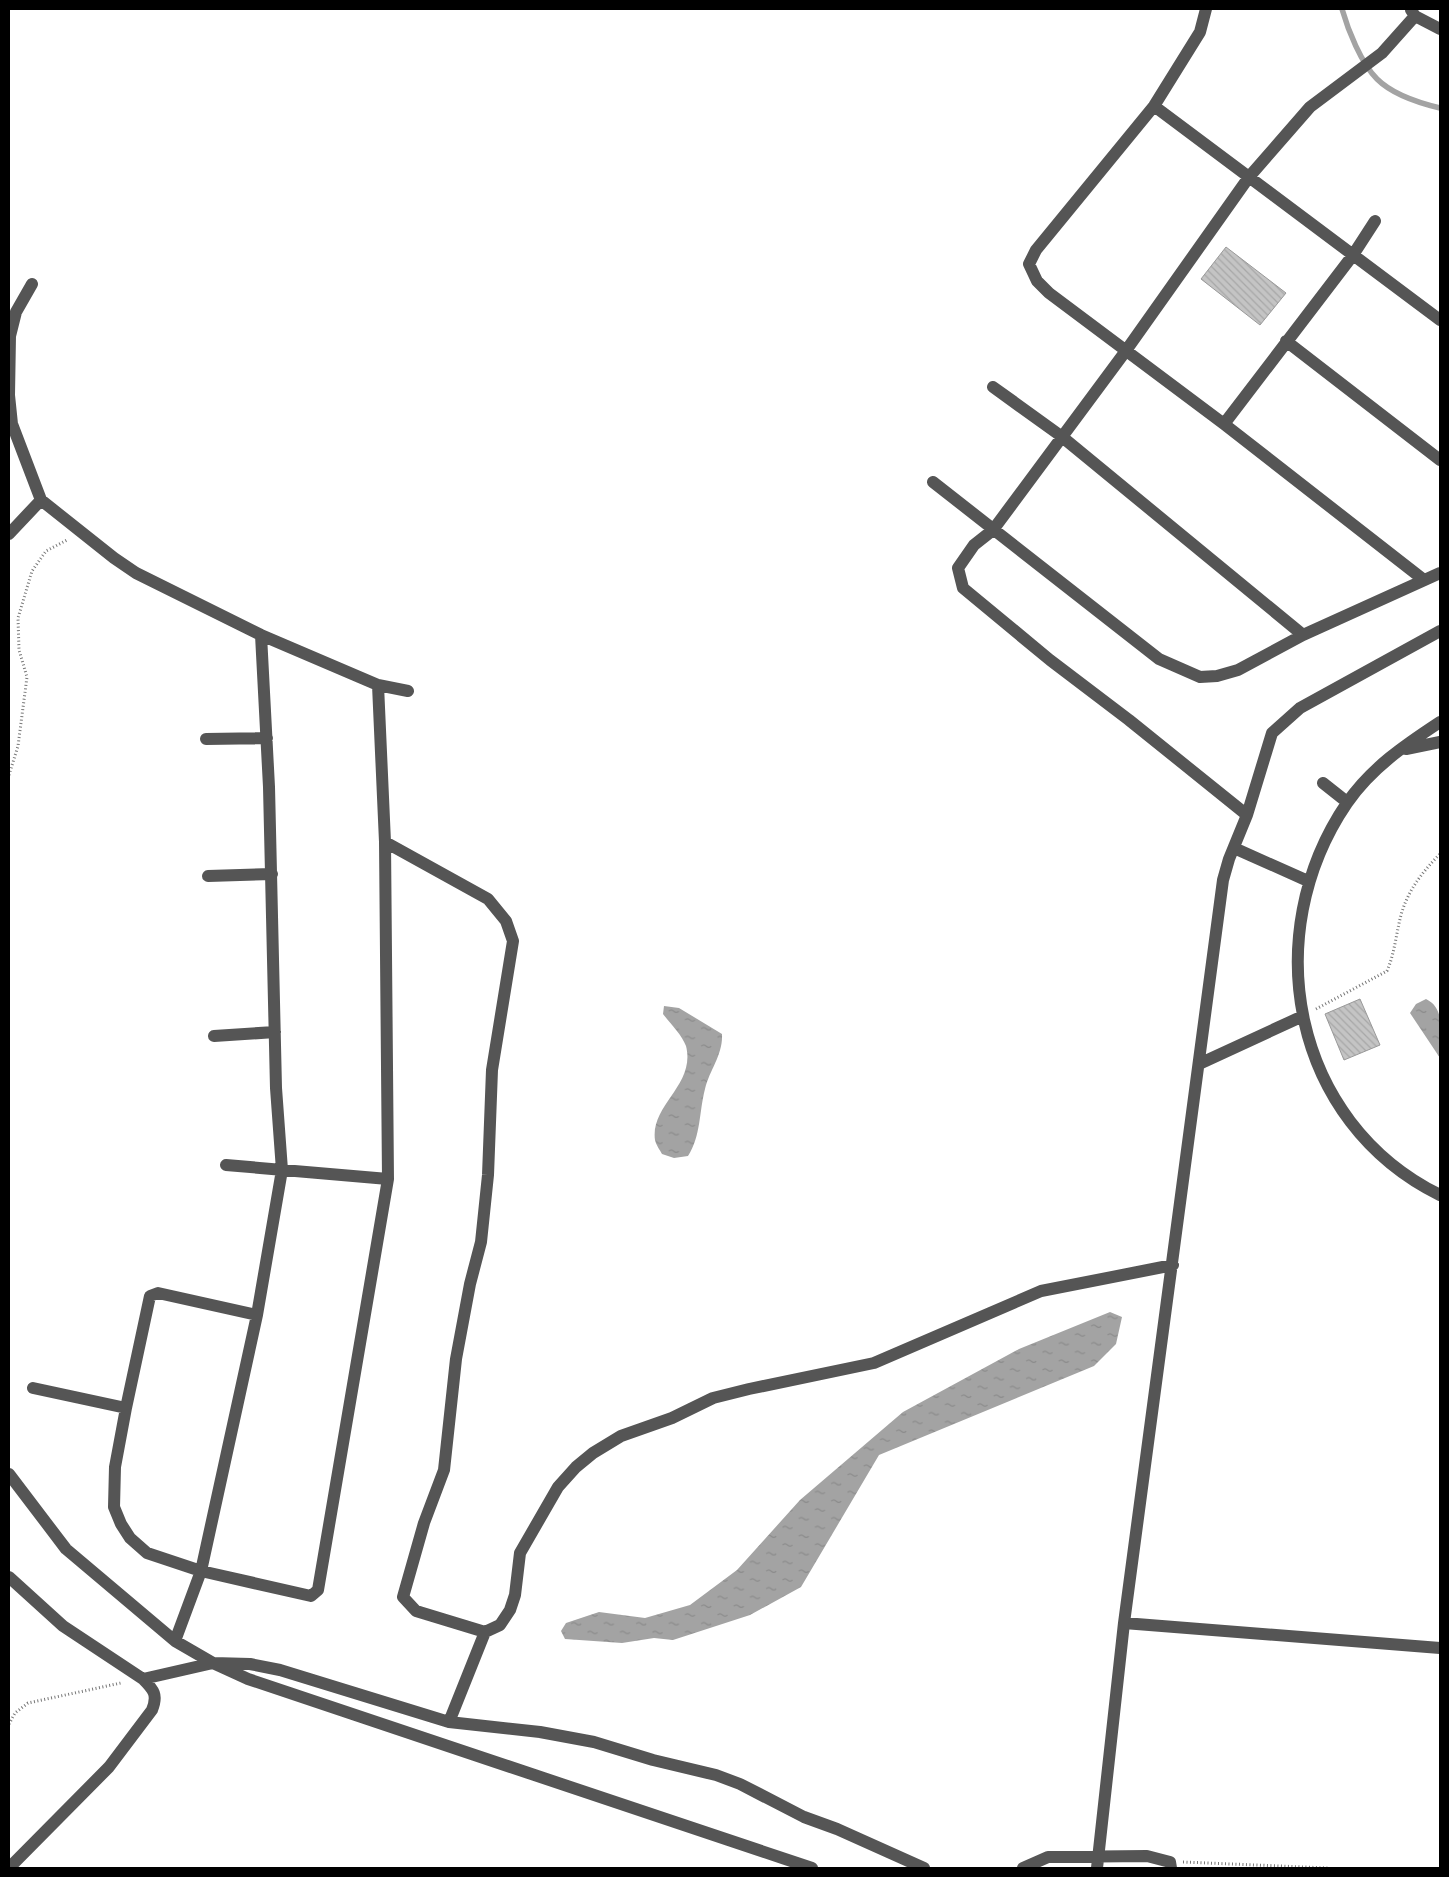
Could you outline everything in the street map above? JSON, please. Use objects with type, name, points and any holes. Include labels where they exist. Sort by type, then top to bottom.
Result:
[{"type":"street","points":[[1206,9],[1200,32],[1154,106],[1036,250],[1029,264],[1037,281],[1049,293],[1224,424],[1424,580]]},
{"type":"street","points":[[1247,815],[1129,720],[1050,660],[963,588],[958,568],[974,545],[993,530],[1061,436],[1126,352],[1249,178],[1310,107],[1346,78],[1382,53],[1413,12],[1440,29]]},
{"type":"street","points":[[1154,106],[1440,320]]},
{"type":"street","points":[[1224,424],[1353,255],[1375,221]]},
{"type":"street","points":[[32,284],[12,312],[9,395],[12,424],[41,500],[114,558],[136,573],[261,635],[378,684],[408,691]]},
{"type":"street","points":[[1286,342],[1440,460]]},
{"type":"street","points":[[994,387],[1061,436],[1303,635]]},
{"type":"street","points":[[933,482],[1159,659],[1200,677],[1218,676],[1238,670],[1303,635],[1440,572]]},
{"type":"street","points":[[9,534],[41,500]]},
{"type":"street","points":[[1097,1863],[1124,1623],[1223,880],[1247,815],[1272,733],[1300,708],[1440,631]]},
{"type":"street","points":[[175,1641],[201,1571],[257,1315],[282,1170],[276,1088],[272,874],[261,635]]},
{"type":"street","points":[[257,1315],[177,1296],[154,1294],[148,1300],[126,1408],[113,1488],[114,1507],[121,1524],[130,1538],[147,1553],[201,1571],[311,1596],[318,1590],[388,1179],[385,842],[378,684]]},
{"type":"street","points":[[1440,722],[1394,752],[1369,776],[1348,802],[1324,840],[1308,881],[1300,914],[1297,948],[1302,1016],[1313,1051],[1324,1076],[1347,1116],[1371,1144],[1399,1169],[1440,1195]]},
{"type":"street","points":[[206,739],[267,738]]},
{"type":"street","points":[[1394,752],[1440,742]]},
{"type":"street","points":[[1323,783],[1348,802]]},
{"type":"street","points":[[385,842],[488,899],[506,921],[512,941],[492,1070],[488,1175],[481,1242],[470,1284],[456,1359],[444,1470],[424,1523],[403,1597],[416,1611],[485,1632],[500,1626],[510,1610],[520,1553],[558,1487],[593,1453],[622,1436],[672,1418],[713,1398],[874,1363],[1041,1291],[1173,1265]]},
{"type":"street","points":[[1234,848],[1308,881]]},
{"type":"street","points":[[208,876],[272,874]]},
{"type":"street","points":[[1199,1064],[1302,1016]]},
{"type":"street","points":[[214,1036],[275,1032]]},
{"type":"street","points":[[226,1165],[388,1179]]},
{"type":"street","points":[[33,1388],[126,1408]]},
{"type":"street","points":[[9,1474],[66,1549],[175,1641],[213,1663],[248,1679],[812,1868]]},
{"type":"street","points":[[9,1577],[63,1626],[143,1679],[154,1691],[156,1700],[146,1717],[109,1767],[9,1868]]},
{"type":"street","points":[[1124,1623],[1440,1648]]},
{"type":"street","points":[[449,1722],[485,1632]]},
{"type":"street","points":[[143,1679],[213,1663],[250,1664],[280,1670],[449,1722],[540,1732],[594,1742],[653,1760],[716,1774],[740,1784],[804,1817],[837,1829],[924,1868]]},
{"type":"street","points":[[1023,1868],[1048,1857],[1097,1863],[1148,1856],[1171,1865]]},
{"type":"path","points":[[9,775],[18,746],[27,677],[19,650],[18,618],[30,578],[46,551],[84,533]]},
{"type":"path","points":[[1302,1016],[1387,971],[1392,961],[1400,916],[1411,890],[1427,867],[1440,854]]},
{"type":"path","points":[[9,1724],[15,1713],[28,1703],[143,1679]]},
{"type":"path","points":[[1171,1865],[1328,1868]]},
{"type":"water","points":[[1426,999],[1437,1009],[1440,1017],[1440,1058],[1410,1013],[1416,1004]]},
{"type":"water","points":[[664,1006],[679,1008],[722,1034],[720,1049],[705,1089],[698,1132],[692,1148],[688,1156],[674,1158],[662,1154],[655,1140],[655,1128],[659,1116],[685,1072],[687,1060],[686,1046],[679,1033],[663,1014]]},
{"type":"water","points":[[1110,1312],[1122,1317],[1116,1344],[1094,1366],[879,1455],[801,1587],[750,1615],[673,1640],[654,1638],[622,1643],[565,1639],[561,1631],[566,1623],[599,1612],[645,1618],[690,1605],[737,1570],[800,1500],[903,1412],[1019,1349]]},
{"type":"building","points":[[1226,247],[1286,293],[1260,325],[1201,279]]},
{"type":"building","points":[[1360,999],[1380,1045],[1344,1060],[1325,1014]]},
{"type":"waterway","points":[[1342,9],[1360,55],[1377,79],[1398,94],[1440,108]]}]
